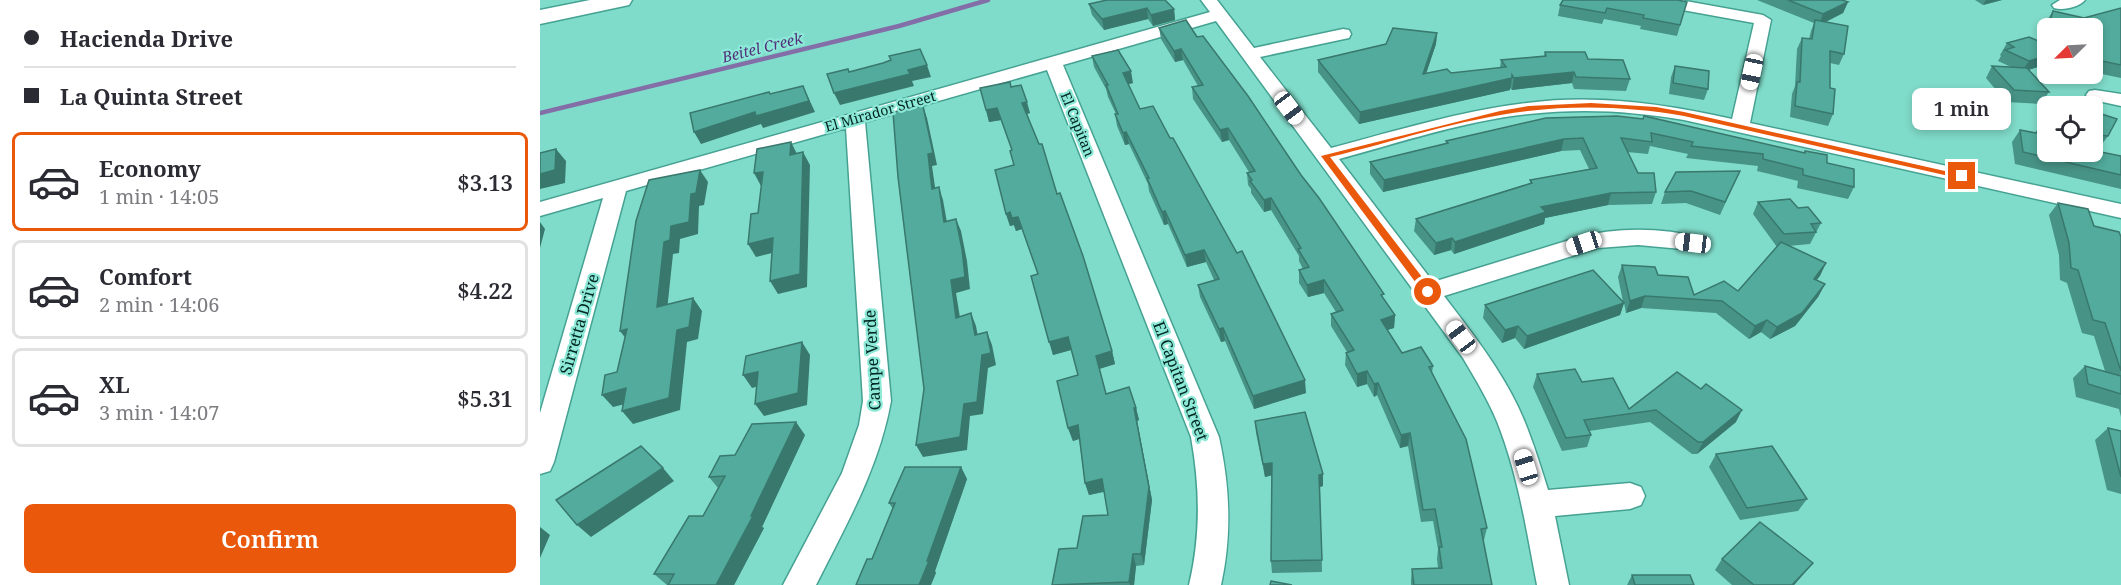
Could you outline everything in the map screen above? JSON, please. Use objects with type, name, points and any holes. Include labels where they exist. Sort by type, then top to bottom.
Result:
[{"type":"main road","points":[[540,17],[621,0]]},
{"type":"street","points":[[1655,0],[1763,20],[1740,126]]},
{"type":"street","points":[[2060,5],[2077,0]]},
{"type":"street","points":[[1214,7],[1472,351],[1497,393],[1515,431],[1537,504],[1553,585]]},
{"type":"street","name":"El Mirador Street","points":[[540,209],[1053,62],[1214,7]]},
{"type":"street","points":[[1249,54],[1343,34]]},
{"type":"street","name":"El Capitan","points":[[1053,62],[1102,185]]},
{"type":"street","points":[[2095,95],[2121,100]]},
{"type":"street","points":[[1325,156],[1500,113],[1560,106],[1601,105],[1656,109],[1740,126],[2121,212]]},
{"type":"street","name":"Campe Verde","points":[[799,585],[860,463],[872,431],[877,401],[855,118]]},
{"type":"street","name":"El Capitan Street","points":[[1102,185],[1205,437],[1212,467],[1215,500],[1214,535],[1205,585]]},
{"type":"street","name":"Sirretta Drive","points":[[540,462],[617,186]]},
{"type":"street","points":[[1428,292],[1584,243],[1608,238],[1640,236],[1693,243]]},
{"type":"street","points":[[1537,504],[1630,496]]},
{"type":"building","points":[[1107,0],[1165,0],[1174,9],[1151,15],[1147,8],[1102,19],[1089,4]]},
{"type":"building","points":[[1563,0],[1678,0],[1687,2],[1680,25],[1607,8],[1605,13],[1560,5]]},
{"type":"building","points":[[1788,0],[1842,0],[1848,2],[1823,14]]},
{"type":"building","points":[[2121,8],[2121,65],[2103,61],[2103,18],[2084,18]]},
{"type":"building","points":[[2053,11],[2084,18],[2051,18]]},
{"type":"building","points":[[1186,20],[1197,37],[1203,36],[1248,96],[1384,294],[1381,295],[1395,315],[1381,320],[1402,353],[1421,347],[1433,366],[1429,367],[1466,439],[1487,528],[1481,529],[1492,585],[1414,585],[1412,569],[1442,568],[1439,547],[1442,547],[1435,509],[1423,510],[1410,433],[1401,435],[1378,383],[1374,384],[1367,371],[1357,374],[1346,353],[1354,350],[1331,314],[1343,310],[1324,280],[1307,285],[1299,270],[1309,267],[1298,249],[1301,248],[1271,198],[1264,200],[1250,181],[1252,180],[1247,173],[1255,171],[1228,128],[1220,130],[1192,87],[1203,85],[1181,49],[1174,51],[1159,28]]},
{"type":"building","points":[[1815,20],[1848,26],[1844,54],[1830,51],[1830,88],[1835,89],[1833,114],[1795,106],[1797,82],[1800,82],[1802,38],[1812,39]]},
{"type":"building","points":[[1393,28],[1437,33],[1423,74],[1447,69],[1451,73],[1506,67],[1501,60],[1546,56],[1545,52],[1585,52],[1588,59],[1623,60],[1630,79],[1576,77],[1574,72],[1514,78],[1512,75],[1512,78],[1360,112],[1318,60],[1386,44]]},
{"type":"building","points":[[2029,37],[2037,40],[2037,58],[2029,61],[2005,50],[2014,47],[2007,43]]},
{"type":"building","points":[[920,49],[927,65],[908,70],[910,74],[834,93],[827,74],[848,69],[849,72],[883,63],[891,60],[889,56]]},
{"type":"building","points":[[1118,50],[1131,71],[1123,73],[1140,109],[1153,106],[1237,253],[1242,251],[1305,380],[1253,396],[1223,328],[1219,329],[1198,285],[1219,279],[1204,250],[1185,255],[1165,211],[1162,212],[1147,178],[1149,178],[1126,132],[1123,133],[1106,85],[1108,85],[1092,56]]},
{"type":"building","points":[[1675,66],[1709,71],[1708,89],[1673,83]]},
{"type":"building","points":[[1992,66],[2027,68],[2037,79],[2037,84],[2042,84],[2049,92],[2014,90]]},
{"type":"building","points":[[1010,82],[1011,87],[1021,85],[1027,102],[1022,103],[1039,144],[1042,144],[1057,194],[1060,193],[1083,256],[1112,351],[1096,356],[1106,394],[1129,387],[1136,408],[1134,408],[1149,487],[1141,554],[1133,554],[1129,582],[1052,585],[1059,549],[1077,548],[1083,516],[1108,515],[1102,479],[1085,483],[1078,425],[1068,428],[1057,381],[1078,375],[1068,337],[1049,342],[1031,276],[1038,274],[1018,217],[1012,218],[1010,212],[1006,214],[995,170],[1014,165],[1010,151],[1012,150],[997,108],[986,110],[980,88]]},
{"type":"building","points":[[803,86],[809,101],[756,116],[755,112],[694,132],[690,113],[769,92],[770,94]]},
{"type":"building","points":[[923,106],[933,153],[928,154],[932,189],[939,187],[944,222],[956,219],[962,249],[965,277],[951,280],[956,318],[971,313],[975,335],[987,332],[991,353],[982,355],[977,402],[964,404],[960,437],[916,445],[924,389],[898,177],[893,112]]},
{"type":"building","points":[[2103,115],[2117,119],[2108,136],[2103,136]]},
{"type":"building","points":[[1617,116],[1643,119],[1644,116],[1805,153],[1805,151],[1827,155],[1827,163],[1854,169],[1854,187],[1803,175],[1803,169],[1763,159],[1763,154],[1691,146],[1693,142],[1651,133],[1652,142],[1621,138],[1638,173],[1654,173],[1656,192],[1611,193],[1541,207],[1546,212],[1455,242],[1452,238],[1436,243],[1416,219],[1532,183],[1530,180],[1597,168],[1583,138],[1564,139],[1384,180],[1370,162],[1448,143],[1446,141],[1546,118]]},
{"type":"building","points":[[2020,130],[2036,133],[2037,155],[2023,152]]},
{"type":"building","points":[[791,142],[790,155],[803,152],[800,274],[770,281],[773,238],[748,244],[751,214],[758,213],[763,172],[754,173],[757,149]]},
{"type":"building","points":[[556,149],[555,170],[540,174],[540,153]]},
{"type":"building","points":[[2103,152],[2121,156],[2121,175],[2066,162],[2103,162]]},
{"type":"building","points":[[700,170],[696,193],[691,194],[689,222],[671,226],[670,240],[664,242],[657,307],[693,298],[689,327],[677,330],[669,398],[622,411],[626,388],[602,395],[605,375],[617,372],[627,329],[620,331],[636,221],[649,180]]},
{"type":"building","points":[[1740,171],[1725,202],[1691,191],[1665,192],[1676,172]]},
{"type":"building","points":[[1790,199],[1798,208],[1808,207],[1821,223],[1811,224],[1816,232],[1784,234],[1758,202]]},
{"type":"building","points":[[2058,203],[2088,209],[2094,226],[2119,232],[2121,237],[2121,371],[2105,323],[2093,320],[2078,270],[2071,268],[2069,243]]},
{"type":"building","points":[[1781,242],[1826,263],[1814,279],[1825,284],[1802,313],[1777,327],[1767,320],[1755,326],[1722,301],[1645,296],[1630,301],[1622,265],[1655,267],[1658,275],[1688,277],[1694,295],[1724,281],[1738,291]]},
{"type":"building","points":[[1593,270],[1624,303],[1527,336],[1518,326],[1505,330],[1485,305]]},
{"type":"building","points":[[802,342],[798,393],[755,404],[758,372],[743,375],[746,356]]},
{"type":"building","points":[[2085,366],[2121,376],[2121,394],[2088,384]]},
{"type":"building","points":[[1575,369],[1582,382],[1613,378],[1629,409],[1677,372],[1701,389],[1706,384],[1742,410],[1703,442],[1698,442],[1656,410],[1584,420],[1591,435],[1566,438],[1537,374]]},
{"type":"building","points":[[1305,412],[1323,474],[1319,475],[1322,560],[1271,561],[1272,463],[1263,464],[1255,421]]},
{"type":"building","points":[[796,422],[751,516],[753,516],[716,585],[668,585],[674,574],[654,574],[689,516],[703,516],[725,476],[709,477],[720,456],[735,455],[752,424]]},
{"type":"building","points":[[2108,428],[2121,431],[2121,477]]},
{"type":"building","points":[[641,446],[663,468],[577,525],[556,500]]},
{"type":"building","points":[[1772,446],[1807,499],[1747,508],[1716,454]]},
{"type":"building","points":[[905,467],[961,467],[927,561],[929,561],[919,585],[856,585],[867,559],[872,559],[895,503],[889,503]]},
{"type":"building","points":[[1760,522],[1813,563],[1792,585],[1754,585],[1722,559]]},
{"type":"building","points":[[1632,575],[1690,575],[1694,585],[1635,585]]},
{"type":"building","points":[[1271,581],[1292,585],[1270,585]]},
{"type":"waterway","name":"Beitel Creek","points":[[540,113],[899,26],[988,0]]},
{"type":"route","points":[[1428,292],[1325,156],[1500,113],[1529,108],[1591,105],[1656,109],[1684,114],[1962,176]]}]
